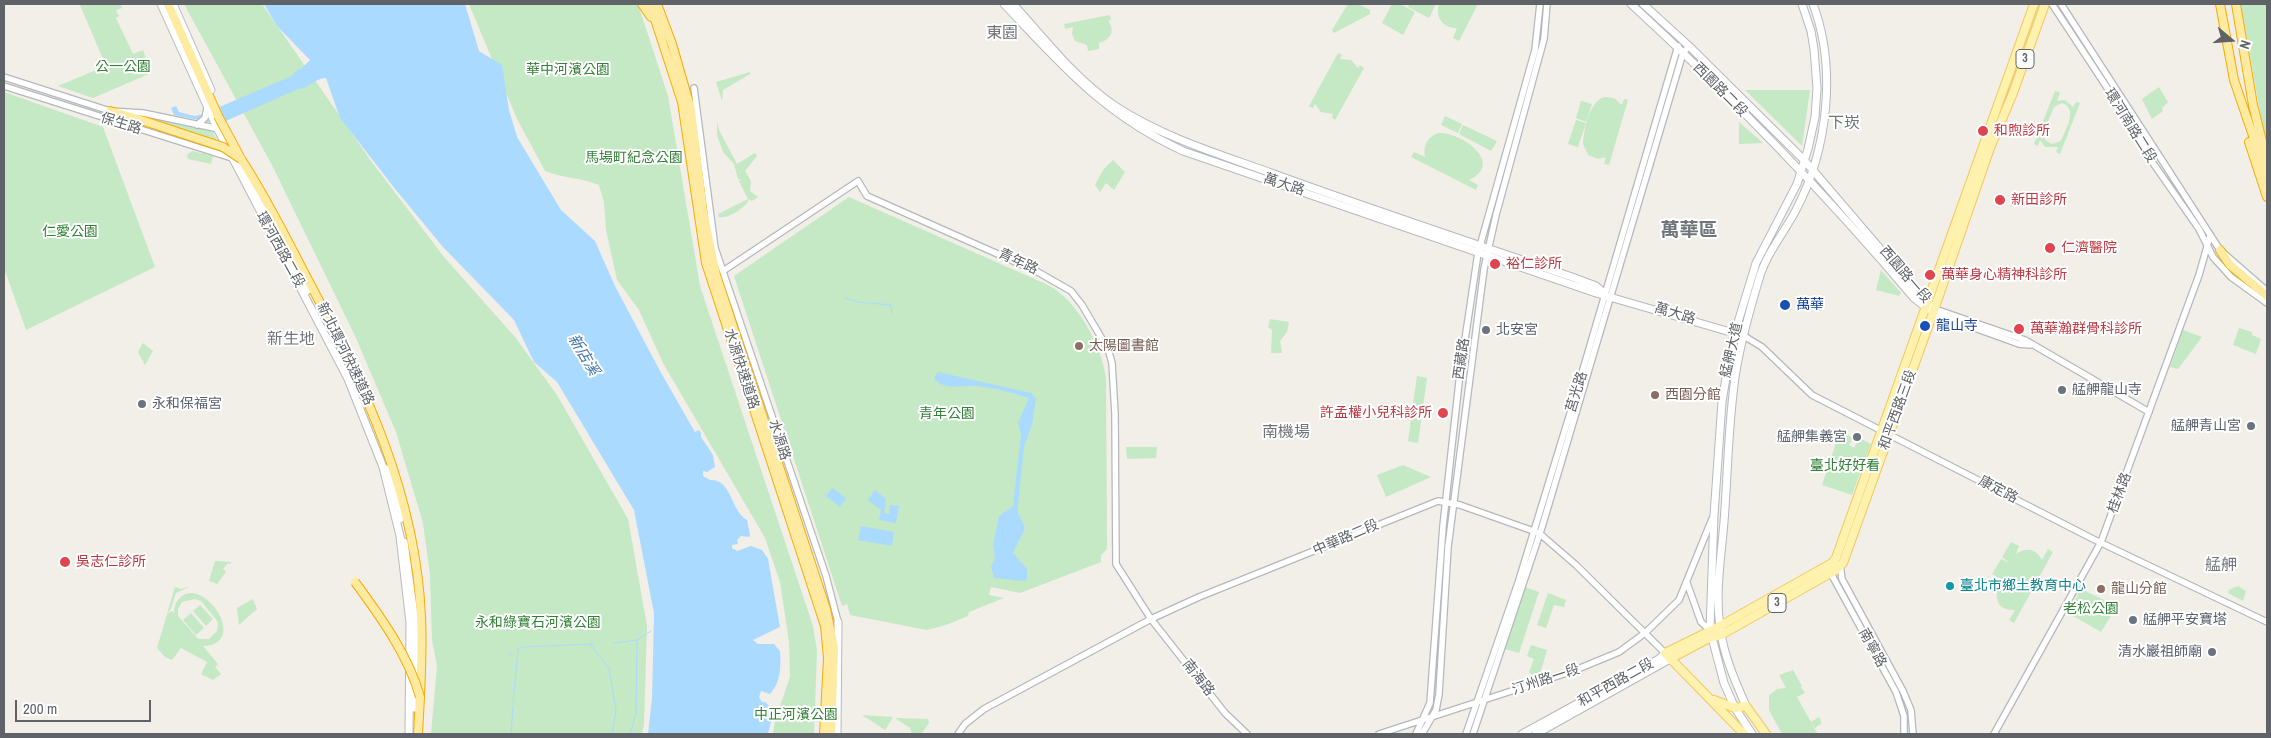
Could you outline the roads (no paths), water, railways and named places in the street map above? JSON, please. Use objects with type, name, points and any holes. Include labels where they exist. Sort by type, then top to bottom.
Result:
[{"type":"highway","name":"新北環河快速道路","points":[[168,4],[238,158],[338,335],[372,408],[393,465],[407,520],[421,616],[418,734]]},
{"type":"highway","points":[[642,4],[657,26]]},
{"type":"highway","name":"水源快速道路","points":[[650,4],[679,85],[706,263],[825,626],[828,658],[824,734]]},
{"type":"highway","name":"水源快速道路","points":[[657,4],[676,57],[691,110],[703,211],[714,267],[826,609],[834,648],[832,734]]},
{"type":"highway","points":[[2220,4],[2234,80],[2246,130],[2267,197]]},
{"type":"highway","points":[[2236,4],[2253,105],[2267,161]]},
{"type":"highway","points":[[2234,80],[2267,177]]},
{"type":"highway","points":[[110,112],[223,147],[238,158]]},
{"type":"highway","points":[[2220,250],[2230,265],[2267,296]]},
{"type":"highway","points":[[355,582],[408,666],[416,682],[420,697]]},
{"type":"main road","name":"環河西路二段","points":[[161,4],[207,108],[222,129],[238,158],[259,212],[348,379],[383,468],[400,536],[410,623],[412,677]]},
{"type":"main road","name":"環河西路二段","points":[[173,4],[222,129]]},
{"type":"main road","name":"萬大路","points":[[1004,4],[1071,76],[1133,124],[1169,144],[1478,253],[1608,296],[1744,336]]},
{"type":"main road","name":"萬大路","points":[[1013,4],[1070,67],[1098,93],[1115,106],[1174,139],[1352,203],[1572,277],[1596,286],[1608,296]]},
{"type":"main road","name":"西園路二段","points":[[1631,4],[1678,47],[1809,178]]},
{"type":"main road","name":"西園路二段","points":[[1643,4],[1681,38],[1808,165]]},
{"type":"main road","name":"艋舺大道","points":[[1746,706],[1731,673],[1720,630],[1718,585],[1733,399],[1744,336],[1764,266],[1797,208],[1809,178],[1808,165],[1817,88],[1812,32],[1802,4]]},
{"type":"main road","name":"艋舺大道","points":[[1735,708],[1724,682],[1711,634],[1714,515],[1722,402],[1729,355],[1748,284],[1756,263],[1786,208],[1802,170],[1808,165],[1823,122],[1827,80],[1821,30],[1813,4]]},
{"type":"main road","name":"和平西路三段","points":[[2001,113],[2045,4]]},
{"type":"main road","name":"和平西路三段","points":[[2001,113],[2034,5]]},
{"type":"main road","name":"和平西路三段","points":[[1711,634],[1829,570],[1842,565],[1886,432],[1990,148],[2034,5]]},
{"type":"main road","name":"西園路一段","points":[[1808,165],[1931,308]]},
{"type":"main road","name":"西園路一段","points":[[1809,178],[1914,298],[1931,308]]},
{"type":"main road","name":"和平西路三段","points":[[1829,570],[1836,558],[1886,432]]},
{"type":"main road","name":"水源路","points":[[837,734],[838,622]]},
{"type":"main road","name":"和平西路二段","points":[[1536,734],[1668,656],[1711,634]]},
{"type":"main road","name":"和平西路二段","points":[[1522,734],[1659,659],[1668,656]]},
{"type":"main road","name":"中華路二段","points":[[1668,656],[1744,734]]},
{"type":"main road","points":[[408,734],[412,677]]},
{"type":"main road","points":[[412,677],[413,734]]},
{"type":"main road","points":[[1716,701],[1723,694],[1724,682]]},
{"type":"main road","name":"中華路二段","points":[[1706,695],[1735,708]]},
{"type":"main road","points":[[1752,734],[1735,708],[1746,706],[1766,734]]},
{"type":"street","name":"西藏路","points":[[1416,734],[1430,703],[1440,554],[1460,373],[1479,245],[1535,50],[1540,4]]},
{"type":"street","name":"西藏路","points":[[1422,734],[1433,717],[1439,694],[1445,577],[1470,364],[1488,248],[1544,39],[1547,4]]},
{"type":"street","name":"環河南路二段","points":[[2052,4],[2125,115],[2153,163],[2199,229],[2213,257],[2231,277],[2267,303]]},
{"type":"street","name":"環河南路二段","points":[[2061,4],[2220,250],[2267,290]]},
{"type":"street","name":"莒光路","points":[[1608,296],[1681,38]]},
{"type":"street","points":[[1682,53],[1689,46]]},
{"type":"street","name":"莒光路","points":[[1473,734],[1537,532],[1682,53]]},
{"type":"street","name":"保生路","points":[[4,77],[110,112],[142,113],[222,129]]},
{"type":"street","name":"保生路","points":[[4,86],[238,158]]},
{"type":"street","name":"水源路","points":[[694,88],[698,106],[715,248],[826,576],[838,622]]},
{"type":"street","points":[[197,125],[205,118],[207,108]]},
{"type":"street","name":"青年路","points":[[723,271],[858,181],[867,196],[1014,260],[1071,291],[1108,349],[1112,363],[1115,414],[1116,564]]},
{"type":"street","name":"桂林路","points":[[1994,734],[2101,542],[2208,248],[2210,236]]},
{"type":"street","name":"西園路一段","points":[[1931,308],[2019,344],[2030,345],[2149,412]]},
{"type":"street","name":"康定路","points":[[1744,336],[1762,347],[1809,393],[2101,542],[2267,622]]},
{"type":"street","name":"中華路二段","points":[[958,734],[965,724],[984,709],[1151,619],[1199,597],[1416,508],[1438,501],[1454,503],[1537,532],[1668,656]]},
{"type":"street","name":"汀州路一段","points":[[1379,734],[1594,664],[1618,652],[1645,633],[1679,600],[1714,515]]},
{"type":"street","name":"莒光路","points":[[1466,734],[1537,532]]},
{"type":"street","points":[[1836,558],[1842,565]]},
{"type":"street","name":"南海路","points":[[1116,564],[1151,619],[1225,713],[1247,734]]},
{"type":"street","name":"南寧路","points":[[1842,565],[1842,579],[1906,697],[1911,710],[1913,734]]},
{"type":"street","name":"南寧路","points":[[1829,570],[1896,692],[1904,716],[1904,734]]},
{"type":"street","points":[[1687,583],[1701,622],[1711,634]]},
{"type":"water","name":"新店溪","points":[[264,4],[465,4],[479,51],[502,65],[509,110],[517,137],[561,210],[595,241],[615,286],[660,371],[695,432],[699,430],[701,433],[701,437],[713,455],[715,467],[707,472],[703,471],[703,476],[723,484],[741,515],[747,520],[749,537],[741,536],[737,540],[738,544],[732,545],[732,548],[737,551],[751,546],[762,550],[768,559],[780,627],[753,640],[758,644],[774,644],[780,651],[780,668],[774,690],[770,694],[761,691],[759,697],[762,702],[769,705],[772,713],[768,734],[648,734],[652,698],[654,613],[634,510],[557,382],[534,362],[514,320],[443,247],[340,118],[326,78],[322,78],[302,89],[298,89],[219,124],[174,115],[171,108],[176,106],[179,112],[195,116],[203,114],[292,76],[310,60],[277,26]]},
{"type":"water","points":[[938,372],[1031,393],[1036,399],[1032,424],[1024,447],[1018,503],[1018,513],[1025,528],[1013,553],[1027,569],[1027,579],[1024,581],[994,578],[991,566],[995,559],[993,545],[999,516],[1013,506],[1021,435],[1018,423],[1029,398],[984,387],[943,385],[934,378]]},
{"type":"water","points":[[832,488],[846,498],[840,507],[826,496]]},
{"type":"water","points":[[875,490],[886,499],[884,513],[889,514],[890,505],[899,506],[896,523],[879,520],[881,510],[868,500]]},
{"type":"water","points":[[861,526],[894,532],[892,546],[858,540]]},
{"type":"waterway","points":[[845,298],[858,302],[891,305],[892,313]]},
{"type":"waterway","points":[[614,643],[637,640],[651,631]]},
{"type":"waterway","points":[[630,734],[636,714],[637,640]]},
{"type":"waterway","points":[[590,644],[609,668],[616,710],[612,734]]},
{"type":"waterway","points":[[517,649],[522,647],[594,644]]},
{"type":"waterway","points":[[513,703],[518,650]]},
{"type":"waterway","points":[[511,734],[513,706]]},
{"type":"place","name":"和煦診所","points":[[1983,131]]},
{"type":"place","name":"新田診所","points":[[2000,200]]},
{"type":"place","name":"仁濟醫院","points":[[2050,248]]},
{"type":"place","name":"裕仁診所","points":[[1495,264]]},
{"type":"place","name":"萬華身心精神科診所","points":[[1930,275]]},
{"type":"place","name":"萬華","points":[[1785,305]]},
{"type":"place","name":"龍山寺","points":[[1925,326]]},
{"type":"place","name":"萬華瀚群骨科診所","points":[[2019,329]]},
{"type":"place","name":"北安宮","points":[[1486,330]]},
{"type":"place","name":"太陽圖書館","points":[[1079,346]]},
{"type":"place","name":"艋舺龍山寺","points":[[2062,390]]},
{"type":"place","name":"西園分館","points":[[1655,395]]},
{"type":"place","name":"永和保福宮","points":[[142,404]]},
{"type":"place","name":"許孟權小兒科診所","points":[[1443,413]]},
{"type":"place","name":"艋舺青山宮","points":[[2251,426]]},
{"type":"place","name":"艋舺集義宮","points":[[1857,437]]},
{"type":"place","name":"吳志仁診所","points":[[65,562]]},
{"type":"place","name":"臺北市鄉土教育中心","points":[[1950,586]]},
{"type":"place","name":"龍山分館","points":[[2101,589]]},
{"type":"place","name":"艋舺平安寶塔","points":[[2133,620]]},
{"type":"place","name":"清水巖祖師廟","points":[[2212,652]]},
{"type":"district","name":"東園","points":[[1002,34]]},
{"type":"district","name":"下崁","points":[[1844,124]]},
{"type":"district","name":"萬華區","points":[[1689,231]]},
{"type":"district","name":"新生地","points":[[291,340]]},
{"type":"district","name":"南機場","points":[[1286,433]]},
{"type":"district","name":"艋舺","points":[[2221,566]]},
{"type":"park label","name":"公一公園","points":[[123,67]]},
{"type":"park label","name":"華中河濱公園","points":[[568,70]]},
{"type":"park label","name":"馬場町紀念公園","points":[[634,158]]},
{"type":"park label","name":"仁愛公園","points":[[70,232]]},
{"type":"park label","name":"青年公園","points":[[947,414]]},
{"type":"park label","name":"臺北好好看","points":[[1845,466]]},
{"type":"park label","name":"老松公園","points":[[2091,609]]},
{"type":"park label","name":"永和綠寶石河濱公園","points":[[538,623]]},
{"type":"park label","name":"中正河濱公園","points":[[796,715]]}]
